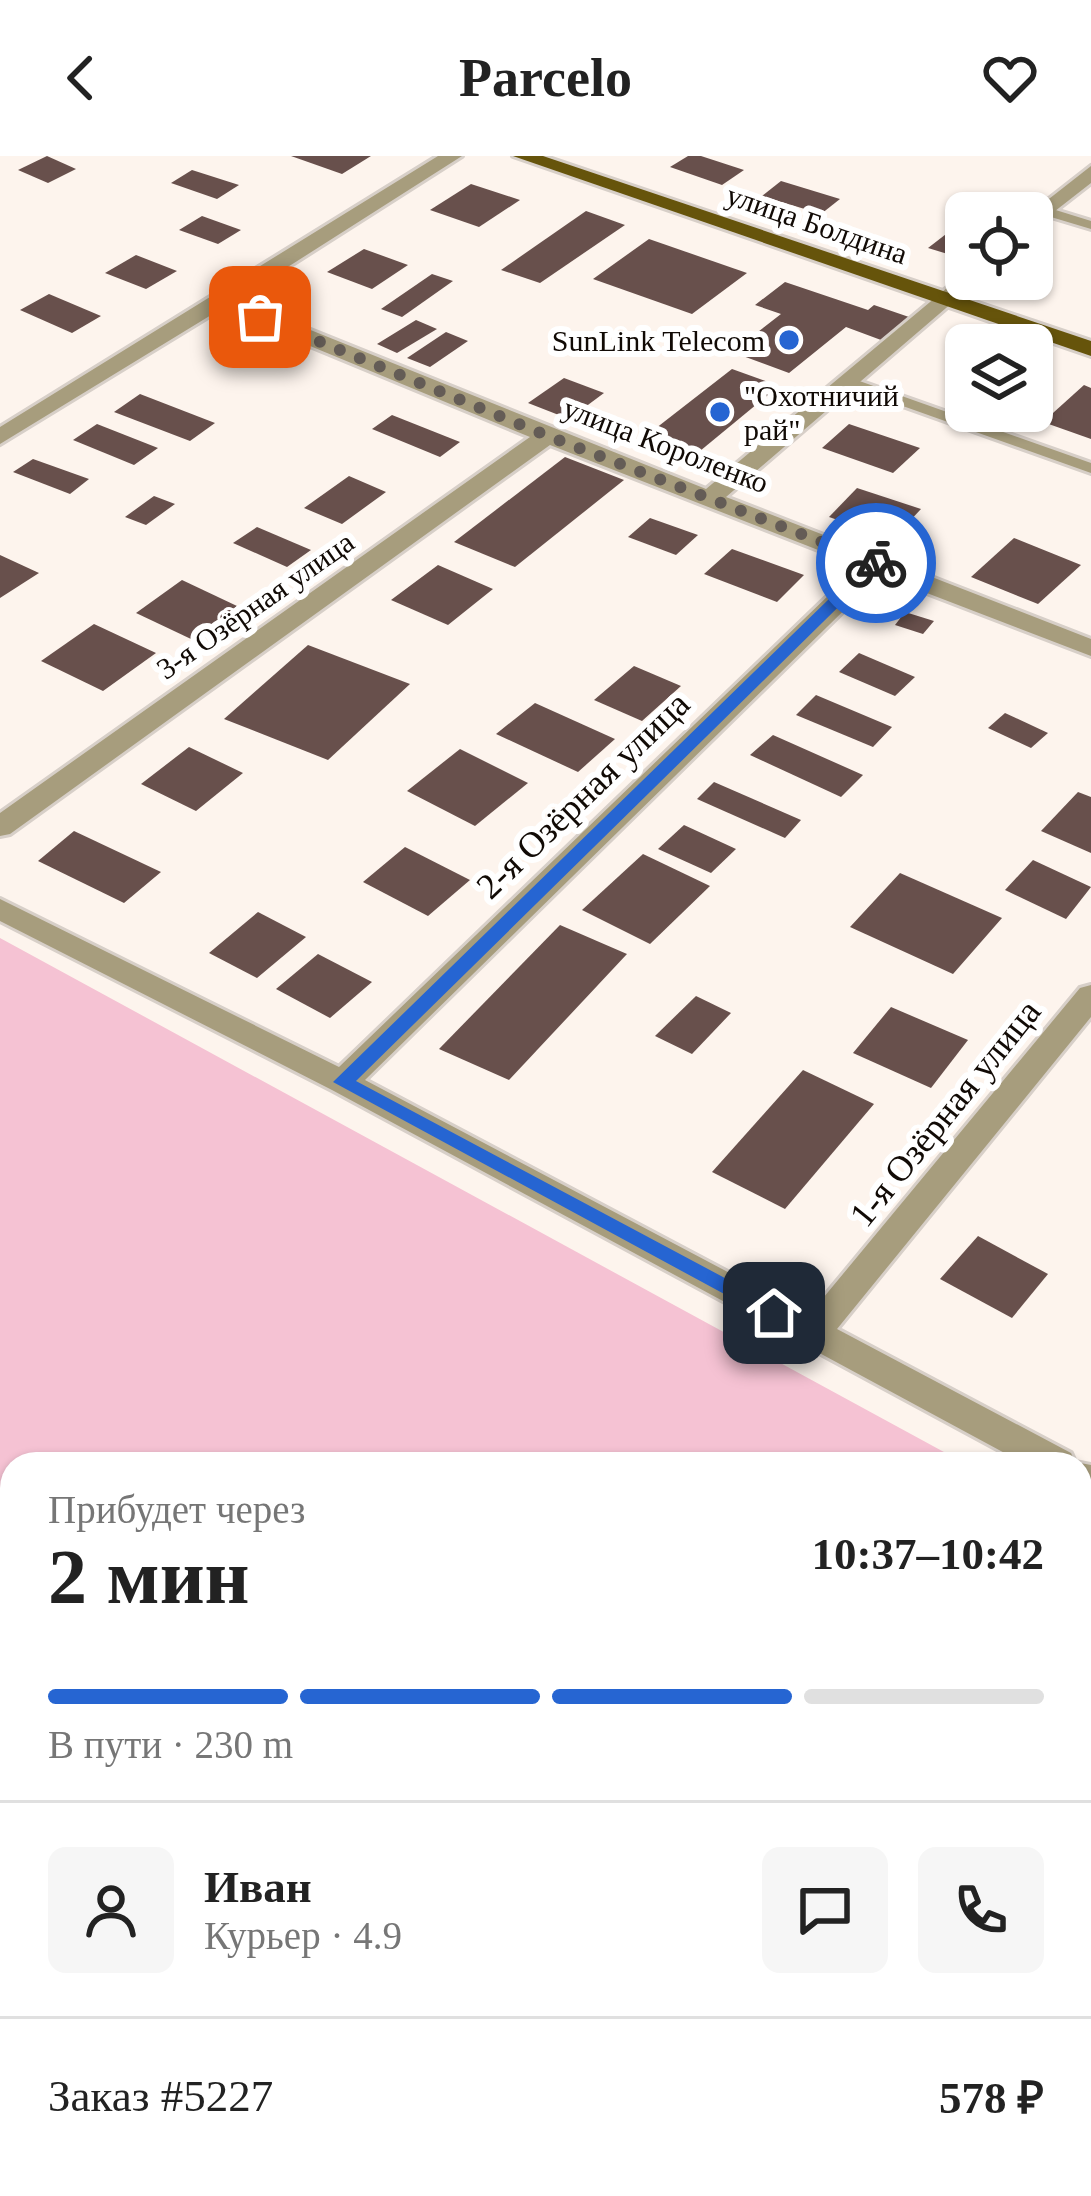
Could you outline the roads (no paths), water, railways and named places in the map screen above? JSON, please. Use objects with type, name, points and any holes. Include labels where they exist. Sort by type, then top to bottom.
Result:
[{"type":"main road","name":"улица Болдина","points":[[524,156],[1091,349]]},
{"type":"street","points":[[0,437],[452,156]]},
{"type":"street","points":[[1053,205],[1091,172]]},
{"type":"street","points":[[711,497],[943,298]]},
{"type":"street","name":"улица Короленко","points":[[218,300],[548,436],[1091,648]]},
{"type":"street","name":"3-я Озёрная улица","points":[[0,827],[548,436]]},
{"type":"street","name":"2-я Озёрная улица","points":[[343,1082],[877,563]]},
{"type":"street","points":[[0,909],[343,1082],[1035,1452]]},
{"type":"street","name":"1-я Озёрная улица","points":[[813,1334],[1091,996]]},
{"type":"lane","points":[[1053,219],[1091,225]]},
{"type":"lane","points":[[846,381],[1091,468]]},
{"type":"place","name":"SunLink Telecom","points":[[789,340]]},
{"type":"place","name":"\"Охотничий рай\"","points":[[720,412]]}]
